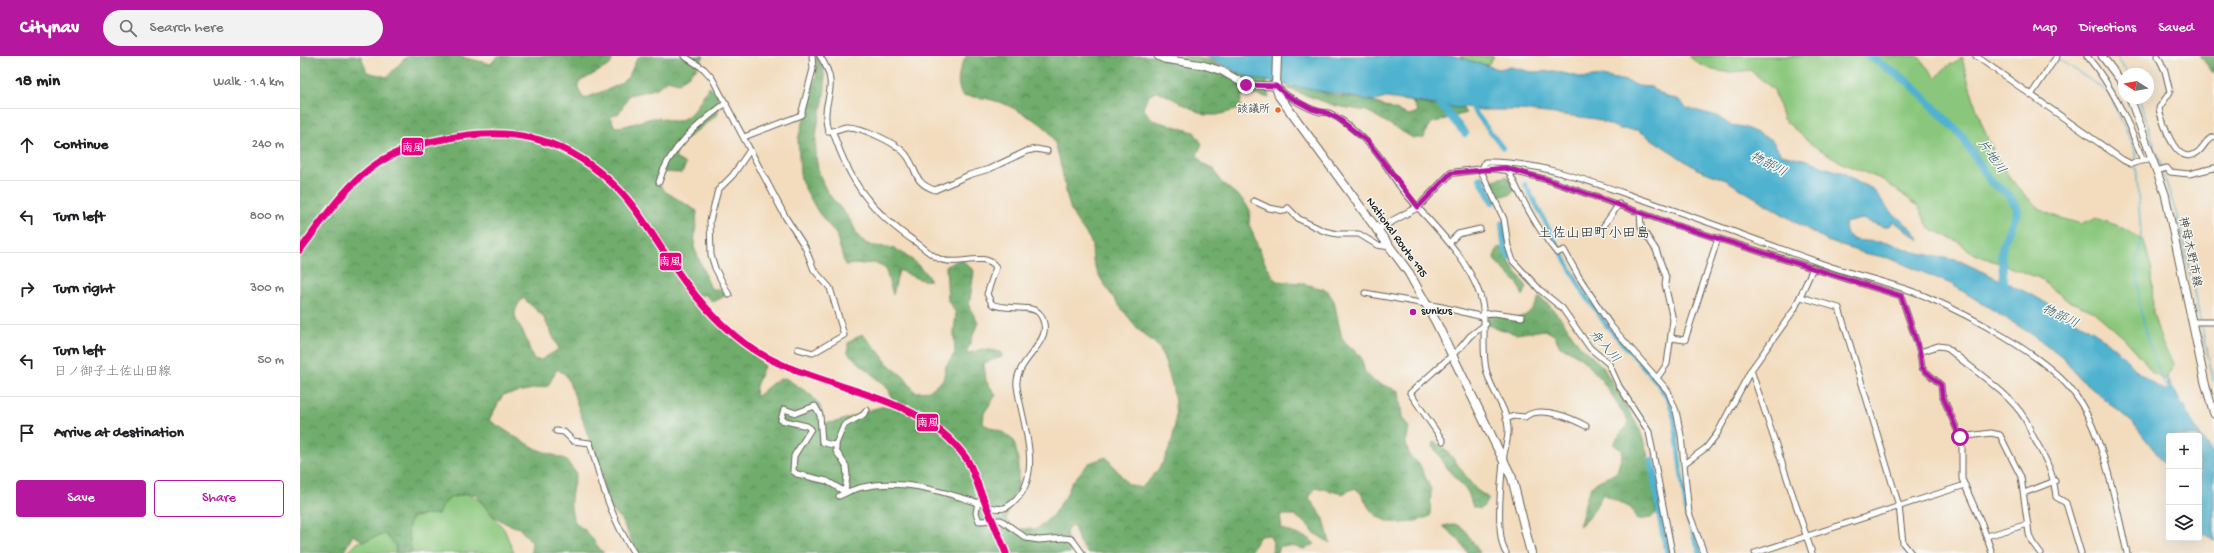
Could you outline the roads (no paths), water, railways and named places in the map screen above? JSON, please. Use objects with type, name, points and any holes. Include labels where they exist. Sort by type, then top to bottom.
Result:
[{"type":"highway","name":"National Route 195","points":[[1277,56],[1276,84],[1286,106],[1409,273],[1453,354],[1512,478],[1531,553]]},
{"type":"main road","points":[[1158,56],[1164,59],[1203,64],[1222,71],[1246,85],[1276,84]]},
{"type":"main road","points":[[2102,56],[2118,77]]},
{"type":"main road","name":"神母木野市線","points":[[2133,104],[2143,128],[2151,158],[2165,194],[2205,384],[2214,414]]},
{"type":"street","points":[[684,56],[704,70],[712,78],[786,218],[805,247],[814,270],[830,288],[844,335],[813,353],[798,349]]},
{"type":"street","points":[[744,137],[800,115],[813,69],[812,56]]},
{"type":"street","points":[[820,56],[828,68],[832,80],[826,123],[828,131],[833,132],[846,127],[883,138],[906,154],[920,182],[927,187],[935,190],[969,175],[988,169],[1027,151],[1036,149],[1047,151]]},
{"type":"street","points":[[1976,56],[2123,160],[2133,163],[2151,158]]},
{"type":"street","points":[[2087,56],[2102,74],[2122,110],[2143,161]]},
{"type":"street","points":[[2158,56],[2168,78],[2170,92],[2159,108],[2175,147],[2182,154],[2189,156],[2198,152],[2205,142],[2214,137]]},
{"type":"street","points":[[2031,95],[2055,58]]},
{"type":"street","points":[[1276,84],[1286,95],[1312,109],[1327,113],[1339,119],[1368,142],[1418,207],[1450,242],[1480,295],[1483,316],[1486,324],[1486,369],[1509,429],[1503,460],[1500,544],[1506,553]]},
{"type":"street","points":[[659,182],[668,160],[680,145],[700,124],[726,103]]},
{"type":"street","points":[[833,132],[851,174],[865,198],[894,227],[943,260],[956,263],[985,259],[993,262],[996,267],[987,294],[989,299],[997,307],[1034,310],[1038,313],[1043,323],[1040,343],[1022,365],[1017,377],[1028,441],[1029,466],[1026,483],[1021,494],[1010,506],[1003,509],[900,484],[872,484],[845,492],[839,496]]},
{"type":"street","points":[[729,294],[715,268],[711,255],[710,221],[718,190],[733,175],[750,150]]},
{"type":"street","points":[[1672,553],[1649,432],[1620,386],[1609,364],[1590,348],[1562,308],[1540,290],[1513,261],[1508,246],[1504,219],[1481,171],[1485,162],[1506,162],[1536,167],[1606,186],[1840,270],[1926,296],[1987,328],[2045,365],[2061,379],[2077,398],[2097,438],[2127,553]]},
{"type":"street","points":[[1376,230],[1418,207],[1451,173],[1481,171],[1490,168],[1508,170],[1548,180],[1619,204],[1640,213],[1901,296],[1920,352],[1922,368],[1941,385],[1942,395],[1960,437],[1962,446],[1961,470],[1964,485],[1987,536],[1992,553]]},
{"type":"street","points":[[2156,171],[2167,168],[2170,172],[2189,174],[2214,168]]},
{"type":"street","points":[[1508,170],[1519,193],[1547,241],[1557,254],[1564,250],[1579,277],[1611,326],[1668,391],[1676,411],[1685,463],[1689,513],[1704,553]]},
{"type":"street","points":[[1254,201],[1277,210],[1285,211],[1288,208],[1299,219],[1324,231],[1337,234],[1359,234],[1377,245],[1390,248]]},
{"type":"street","points":[[1601,230],[1619,204]]},
{"type":"street","points":[[1640,213],[1641,227],[1656,250],[1666,277],[1665,284],[1672,320],[1672,338],[1667,364],[1657,378]]},
{"type":"street","points":[[1450,242],[1458,234],[1480,229]]},
{"type":"street","points":[[1672,338],[1685,340],[1718,238]]},
{"type":"street","points":[[1685,463],[1706,448],[1717,434],[1751,370],[1784,325],[1801,297],[1813,268]]},
{"type":"street","points":[[1365,293],[1483,316],[1494,312],[1522,317]]},
{"type":"street","points":[[1801,297],[1839,308],[1899,506],[1903,543],[1911,553]]},
{"type":"street","points":[[2193,322],[2214,322]]},
{"type":"street","points":[[1444,441],[1410,393],[1453,354],[1470,336],[1486,324]]},
{"type":"street","points":[[1920,352],[1938,346],[1946,347],[1999,391],[2025,419],[2033,437],[2044,452],[2055,481],[2056,497],[2066,503],[2081,553]]},
{"type":"street","points":[[1751,370],[1812,553]]},
{"type":"street","points":[[836,444],[832,445],[822,442],[820,415],[815,406],[796,413],[784,409],[781,420],[807,426],[810,429],[794,456],[793,471],[797,474],[834,484],[845,492]]},
{"type":"street","points":[[845,492],[847,476],[846,466],[836,451],[836,444],[844,425],[862,415],[867,410]]},
{"type":"street","points":[[1506,419],[1514,416],[1525,417],[1530,414],[1550,414],[1569,416],[1586,426]]},
{"type":"street","points":[[556,431],[564,432],[573,441],[590,443],[609,506],[619,528],[634,553]]},
{"type":"street","points":[[1960,437],[1990,433],[2000,435],[2018,470],[2024,493],[2032,542],[2040,553]]},
{"type":"street","points":[[2024,493],[2055,481]]},
{"type":"street","points":[[1755,553],[1964,485]]},
{"type":"street","points":[[978,502],[976,513],[979,521],[1002,520],[1026,538],[1039,540],[1064,538],[1072,540],[1082,553]]},
{"type":"street","points":[[1987,536],[2028,524]]},
{"type":"water","name":"物部川","points":[[1204,56],[1455,56],[1498,69],[1511,67],[1532,72],[1554,71],[1584,78],[1602,76],[1630,82],[1638,86],[1651,87],[1666,97],[1678,99],[1687,108],[1717,116],[1730,125],[1744,127],[1772,140],[1781,154],[1812,161],[1823,167],[1844,173],[1857,182],[1873,189],[1888,209],[1912,229],[1921,241],[1893,221],[1891,225],[1884,227],[1862,219],[1845,223],[1846,233],[1854,240],[1890,243],[1914,252],[1960,261],[2036,297],[2096,333],[2117,350],[2138,372],[2157,386],[2169,392],[2167,377],[2199,433],[2166,433],[2166,465],[2133,423],[2079,378],[2064,358],[2033,335],[1951,284],[1889,258],[1863,253],[1827,241],[1726,180],[1697,169],[1638,130],[1620,129],[1596,119],[1520,110],[1482,110],[1465,107],[1459,108],[1386,98],[1375,101],[1250,78]]},
{"type":"water","points":[[2202,438],[2214,454],[2214,542],[2210,537],[2202,532]]},
{"type":"waterway","name":"片地川","points":[[1869,56],[1911,84],[1961,135],[1991,182],[2009,195],[2018,210],[2004,241],[2001,254],[2005,291]]},
{"type":"waterway","points":[[2117,56],[2124,68]]},
{"type":"waterway","points":[[2058,58],[2109,93],[2135,150],[2141,235],[2137,266],[2139,305],[2150,346],[2168,393]]},
{"type":"waterway","name":"舟入川","points":[[1433,96],[1465,133]]},
{"type":"waterway","points":[[1468,103],[1503,148]]},
{"type":"waterway","points":[[2141,104],[2178,219],[2214,382]]},
{"type":"waterway","name":"舟入川","points":[[1481,179],[1493,201]]},
{"type":"waterway","points":[[1525,184],[1581,289],[1606,325],[1656,381],[1669,401],[1674,418],[1687,517],[1700,553]]},
{"type":"waterway","name":"舟入川","points":[[1503,224],[1505,244],[1509,256]]},
{"type":"waterway","name":"舟入川","points":[[1652,461],[1664,535],[1669,553]]},
{"type":"place","name":"談議所","points":[[1278,110]]},
{"type":"place","name":"sunkus","points":[[1413,312]]},
{"type":"district","name":"土佐山田町小田島","points":[[1594,234]]}]
